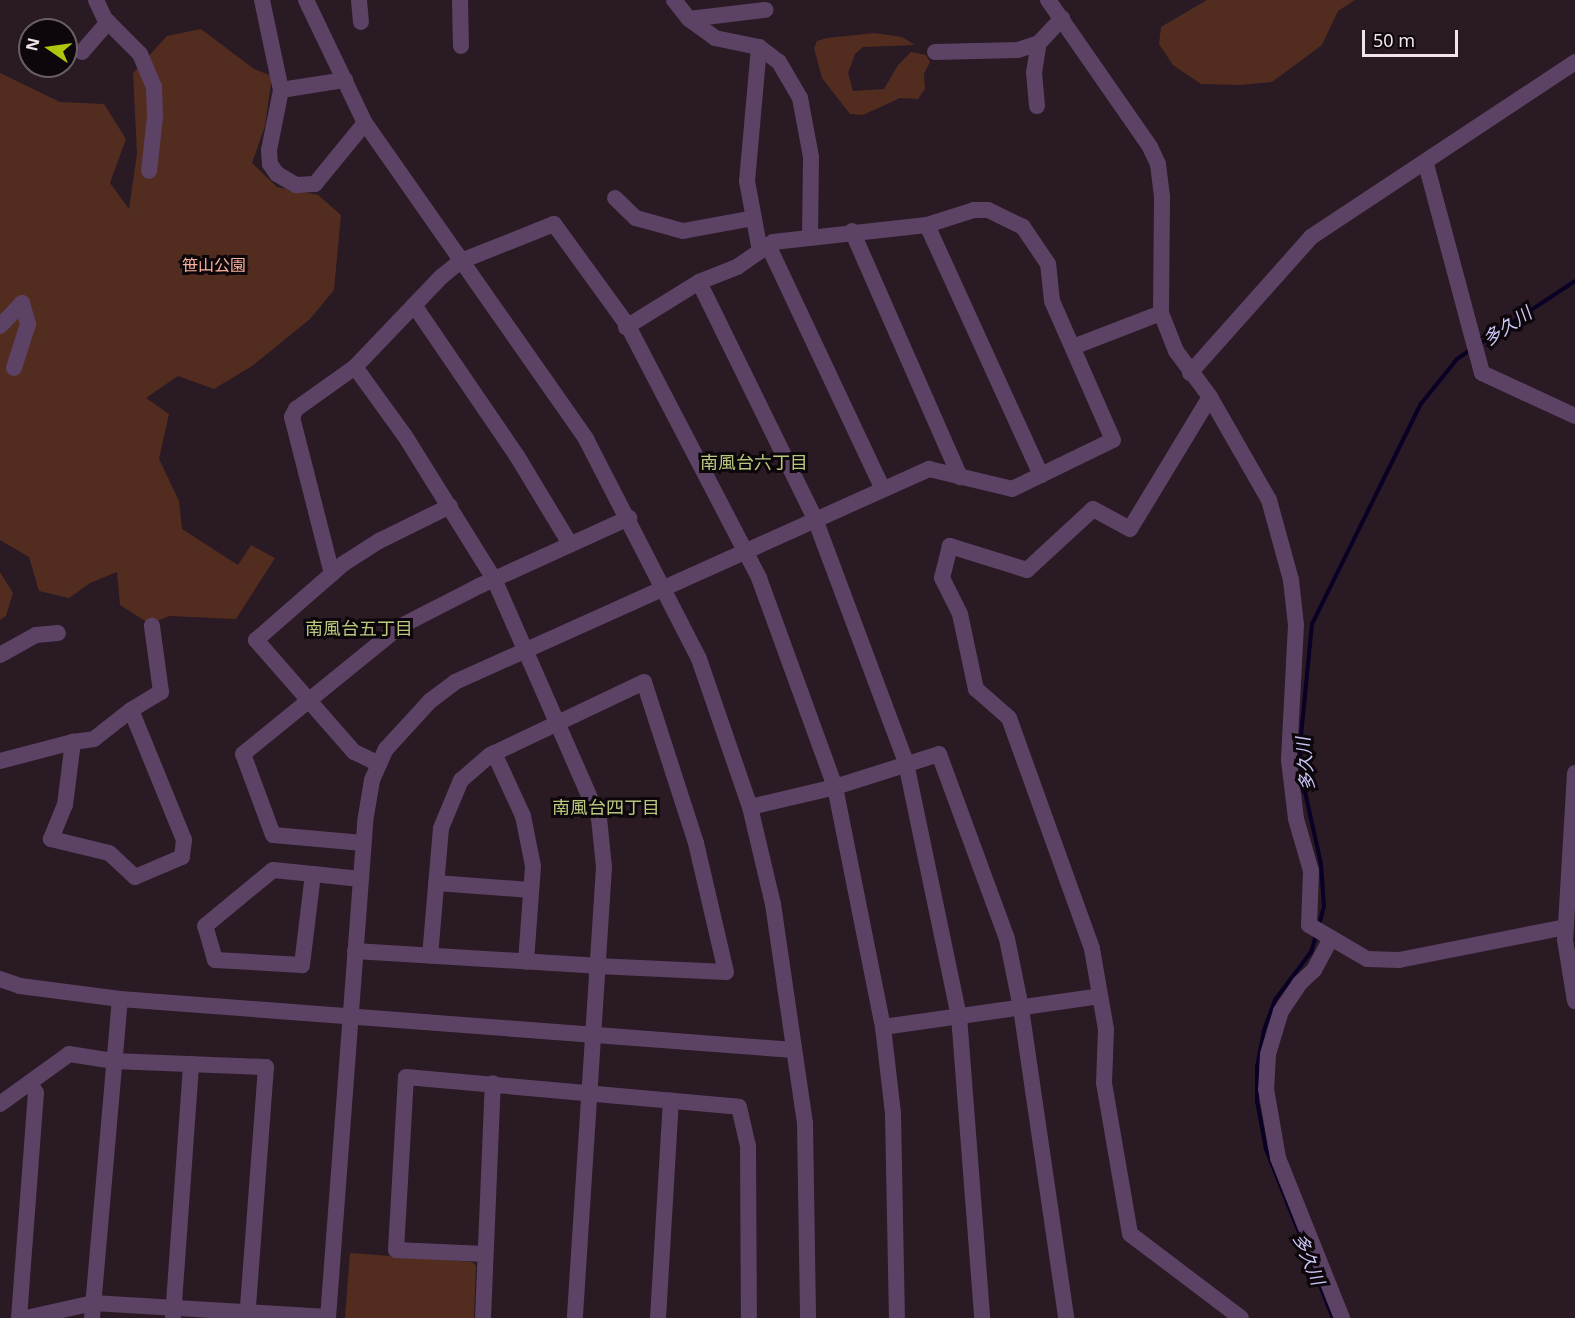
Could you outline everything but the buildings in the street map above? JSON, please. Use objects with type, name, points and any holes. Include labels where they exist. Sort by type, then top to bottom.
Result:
[{"type":"street","points":[[96,0],[108,22],[140,54],[154,87],[155,117],[149,171]]},
{"type":"street","points":[[262,0],[281,90],[269,158],[277,174],[290,183],[315,184],[365,123]]},
{"type":"street","points":[[306,0],[365,123],[586,439],[664,586],[699,659],[750,807],[773,904],[805,1123],[808,1318]]},
{"type":"street","points":[[359,0],[361,22]]},
{"type":"street","points":[[460,0],[461,46]]},
{"type":"street","points":[[674,0],[689,19],[715,38],[759,47],[779,62],[801,98],[810,156],[810,237]]},
{"type":"street","points":[[1048,0],[1150,147],[1158,164],[1162,198],[1161,313],[1169,337],[1190,373],[1210,397],[1269,500],[1291,580],[1296,625],[1289,760],[1296,819],[1311,871],[1321,933],[1314,970],[1300,983],[1281,1011],[1268,1054],[1266,1089],[1278,1158],[1342,1318]]},
{"type":"street","points":[[689,19],[765,10]]},
{"type":"street","points":[[934,52],[1004,52],[1039,43],[1062,18]]},
{"type":"street","points":[[82,52],[108,22]]},
{"type":"street","points":[[1037,106],[1034,73],[1039,43]]},
{"type":"street","points":[[759,47],[747,181],[754,218],[764,248],[883,489]]},
{"type":"street","points":[[1190,373],[1311,237],[1426,164],[1575,62]]},
{"type":"street","points":[[281,90],[345,80]]},
{"type":"street","points":[[1426,164],[1475,355],[1482,373],[1575,416]]},
{"type":"street","points":[[615,198],[642,221],[683,231],[754,218]]},
{"type":"street","points":[[26,1318],[92,1311],[328,1318],[348,1015],[363,843],[372,780],[386,749],[430,700],[455,682],[527,652],[664,586],[929,469],[1012,489],[1113,440],[1053,301],[1048,264],[1023,227],[988,210],[974,210],[927,225],[852,231],[810,237],[764,248],[737,267],[699,282],[627,327]]},
{"type":"street","points":[[332,574],[292,417],[297,409],[355,367],[414,305],[461,261],[554,224],[627,327],[759,578],[835,787],[884,1027],[893,1113],[897,1318]]},
{"type":"street","points":[[927,225],[1041,475]]},
{"type":"street","points":[[852,231],[960,477]]},
{"type":"street","points":[[699,282],[815,519],[906,763],[958,1016],[982,1318]]},
{"type":"street","points":[[0,326],[22,303],[28,324],[14,368]]},
{"type":"street","points":[[414,305],[518,456],[570,544]]},
{"type":"street","points":[[1073,347],[1161,313]]},
{"type":"street","points":[[355,367],[450,506],[494,579],[599,818],[604,867],[575,1318]]},
{"type":"street","points":[[1210,397],[1130,529],[1093,509],[1027,570],[950,546],[942,578],[960,614],[976,689],[1009,718],[1092,949],[1106,1029],[1104,1083],[1130,1234],[1241,1318]]},
{"type":"street","points":[[379,764],[354,752],[256,640],[332,574],[379,541],[450,506]]},
{"type":"street","points":[[363,843],[273,835],[243,754],[399,627],[494,579],[628,518]]},
{"type":"street","points":[[0,761],[73,742],[94,739],[131,710],[161,692],[152,626]]},
{"type":"street","points":[[0,655],[36,635],[58,633]]},
{"type":"street","points":[[355,951],[430,956],[526,962],[726,972],[696,843],[644,682],[494,753],[461,780],[441,828],[430,956]]},
{"type":"street","points":[[73,742],[65,804],[51,839],[110,853],[135,877],[182,857],[184,840],[131,710]]},
{"type":"street","points":[[494,753],[523,816],[533,866],[526,962]]},
{"type":"street","points":[[750,807],[835,787],[939,754],[1007,939],[1021,1008],[1066,1318]]},
{"type":"street","points":[[1575,773],[1566,927],[1575,1001]]},
{"type":"street","points":[[313,874],[302,965],[215,960],[205,926],[273,870],[313,874],[361,879]]},
{"type":"street","points":[[436,883],[531,890]]},
{"type":"street","points":[[1321,933],[1367,959],[1399,960],[1566,927]]},
{"type":"street","points":[[0,979],[20,986],[120,999],[794,1050]]},
{"type":"street","points":[[884,1027],[1100,996]]},
{"type":"street","points":[[92,1311],[120,999]]},
{"type":"street","points":[[0,1104],[69,1054],[114,1060],[266,1067],[247,1316]]},
{"type":"street","points":[[173,1313],[191,1064]]},
{"type":"street","points":[[485,1254],[396,1250],[406,1077],[493,1083],[739,1107],[748,1146],[749,1318]]},
{"type":"street","points":[[19,1318],[36,1093],[30,1083]]},
{"type":"street","points":[[483,1318],[493,1083]]},
{"type":"street","points":[[658,1318],[671,1100]]},
{"type":"green space","points":[[1207,0],[1355,0],[1338,11],[1322,45],[1272,82],[1240,85],[1201,84],[1173,65],[1159,44],[1161,27]]},
{"type":"green space","name":"笹山公園","points":[[201,29],[254,69],[272,76],[265,126],[252,163],[277,187],[318,195],[341,215],[334,290],[310,319],[252,366],[214,389],[178,376],[146,398],[169,414],[159,459],[179,501],[182,529],[238,565],[251,545],[275,558],[236,619],[169,616],[150,624],[120,605],[117,572],[90,583],[69,598],[39,591],[29,557],[0,540],[0,73],[60,102],[104,104],[126,139],[110,183],[129,209],[137,154],[133,73],[167,36]]},
{"type":"green space","points":[[875,33],[902,37],[915,45],[863,47],[855,54],[848,73],[853,91],[884,89],[898,65],[911,52],[926,55],[930,62],[924,74],[925,89],[918,99],[900,98],[863,115],[850,114],[822,78],[814,48],[817,41],[827,38]]},
{"type":"green space","points":[[0,572],[13,593],[6,616],[0,620]]},
{"type":"green space","points":[[350,1253],[472,1262],[476,1266],[474,1318],[345,1318]]},
{"type":"waterway","name":"多久川","points":[[1478,345],[1575,281]]},
{"type":"waterway","name":"多久川","points":[[1319,925],[1324,906],[1321,864],[1303,783],[1300,746],[1312,624],[1420,405],[1457,359],[1472,349]]},
{"type":"waterway","name":"多久川","points":[[1316,935],[1311,952],[1275,1000],[1264,1031],[1257,1067],[1257,1101],[1266,1149],[1333,1318]]},
{"type":"district","name":"南風台六丁目","points":[[754,462]]},
{"type":"district","name":"南風台五丁目","points":[[359,628]]},
{"type":"district","name":"南風台四丁目","points":[[606,807]]}]
